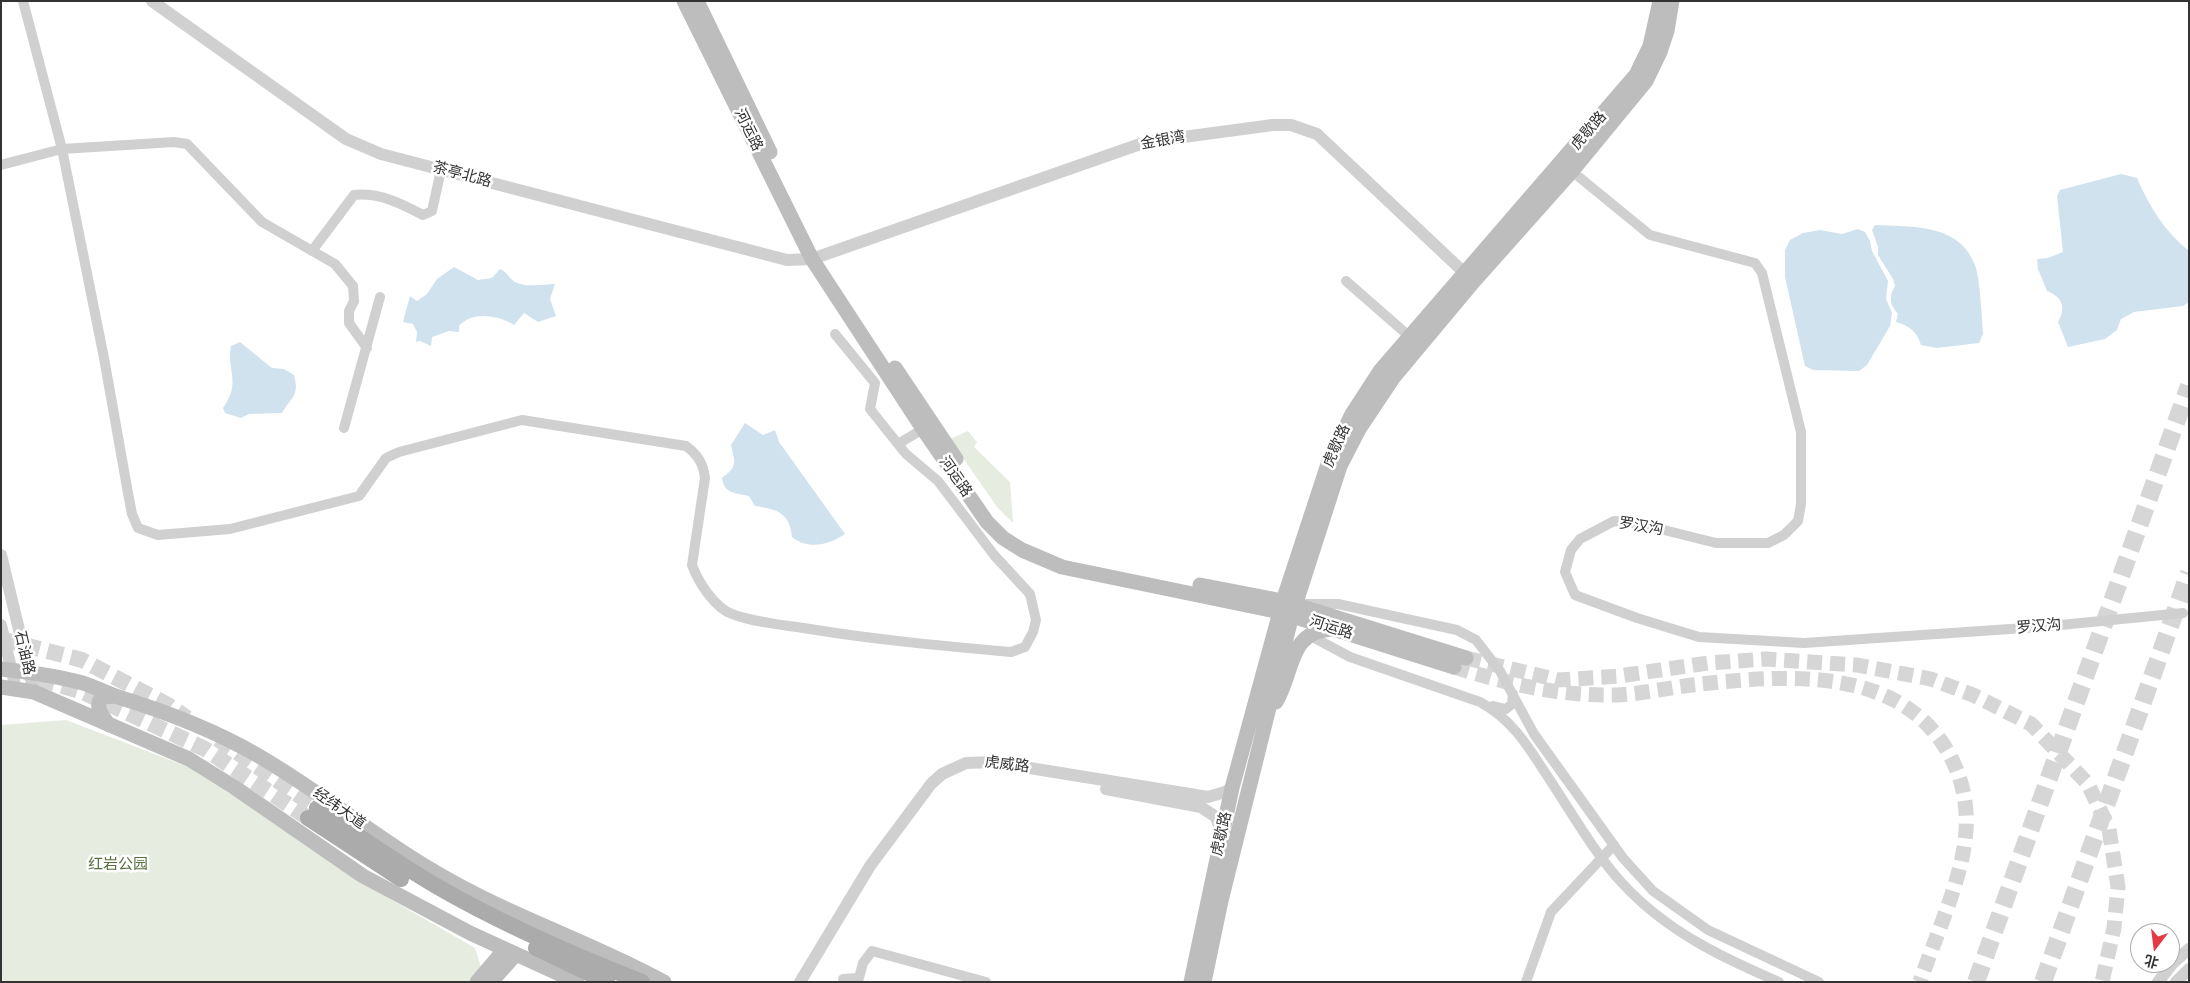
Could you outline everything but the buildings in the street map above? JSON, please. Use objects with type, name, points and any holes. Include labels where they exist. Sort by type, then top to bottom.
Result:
[{"type":"main road","name":"河运路","points":[[684,1],[816,258],[923,430],[987,522],[1003,538],[1022,550],[1062,567],[1288,608],[1334,629],[1454,667]]},
{"type":"main road","name":"河运路","points":[[697,1],[816,258],[993,515],[1007,530],[1025,543],[1065,558],[1288,608],[1466,658]]},
{"type":"main road","name":"虎歇路","points":[[1567,167],[1636,75],[1650,46],[1660,1]]},
{"type":"main road","name":"虎歇路","points":[[1191,982],[1232,788],[1288,608],[1329,461],[1365,392],[1410,337],[1470,277],[1646,81],[1660,52],[1667,31],[1672,1]]},
{"type":"main road","name":"虎歇路","points":[[1204,982],[1264,723],[1288,608],[1340,466],[1359,429],[1393,378],[1470,277]]},
{"type":"main road","points":[[1264,723],[1281,695],[1299,644],[1309,635],[1334,629]]},
{"type":"main road","name":"经纬大道","points":[[7,670],[29,672],[82,683],[183,718],[221,735],[258,756],[395,847],[457,885],[664,982]]},
{"type":"main road","points":[[8,688],[34,692],[189,759],[234,787],[363,876],[409,903],[510,952],[578,982]]},
{"type":"main road","points":[[109,725],[99,710],[98,702],[102,697],[117,696]]},
{"type":"main road","points":[[607,982],[474,919],[410,884],[313,813],[439,888],[550,942],[642,982]]},
{"type":"main road","points":[[477,982],[510,952]]},
{"type":"main road","points":[[491,982],[510,952]]},
{"type":"street","points":[[23,1],[62,149],[104,358],[131,507],[138,528],[158,535],[230,529],[358,496],[386,458],[400,452],[522,420],[686,446],[695,453],[703,464],[705,478],[692,565],[696,577],[721,607],[731,614],[773,624],[871,639],[1011,652],[1020,650],[1025,647],[1033,632],[1036,620],[1030,594],[994,554],[938,481],[898,444],[870,410],[875,383],[835,334]]},
{"type":"street","name":"茶亭北路","points":[[152,1],[346,139],[381,154],[787,260],[816,258]]},
{"type":"street","name":"金银湾","points":[[816,258],[1146,142],[1273,125],[1291,126],[1317,134],[1470,277]]},
{"type":"street","points":[[1,165],[62,149],[174,142],[187,144],[262,222],[335,264],[354,286],[354,301],[349,311],[349,322],[367,348]]},
{"type":"street","name":"罗汉沟","points":[[1567,167],[1650,235],[1755,263],[1762,273],[1801,432],[1801,504],[1798,521],[1784,535],[1768,542],[1716,543],[1640,524],[1614,521],[1580,539],[1571,550],[1565,572],[1575,595],[1637,618],[1699,637],[1804,643],[2040,627],[2183,613]]},
{"type":"street","points":[[312,251],[354,195],[367,193],[396,201],[423,215],[432,210],[441,170]]},
{"type":"street","points":[[1346,281],[1410,337]]},
{"type":"street","points":[[344,428],[380,298]]},
{"type":"street","points":[[898,444],[923,430]]},
{"type":"street","name":"石油路","points":[[1,555],[34,692]]},
{"type":"street","points":[[1288,608],[1338,604],[1468,634],[1485,648],[1513,694],[1534,734],[1614,844],[1653,890],[1694,922],[1735,944],[1819,982]]},
{"type":"street","name":"石油路","points":[[1,625],[8,688]]},
{"type":"street","points":[[1309,635],[1350,657],[1480,702],[1506,709],[1512,704],[1513,694]]},
{"type":"street","points":[[1480,702],[1493,709],[1514,728],[1601,856],[1622,883],[1670,926],[1712,952],[1779,982]]},
{"type":"street","name":"虎威路","points":[[800,982],[870,866],[931,784],[966,763],[993,762],[1208,797],[1232,788]]},
{"type":"street","name":"虎威路","points":[[808,982],[880,864],[929,796],[946,780],[967,769],[992,769],[1186,803],[1211,812],[1216,816],[1222,833]]},
{"type":"street","points":[[1526,982],[1551,912],[1614,844]]},
{"type":"street","points":[[2158,982],[2173,963],[2189,950]]},
{"type":"street","points":[[843,979],[859,978],[863,963],[872,951],[986,982]]},
{"type":"street","points":[[2176,982],[2189,969]]},
{"type":"green space","points":[[968,431],[977,442],[974,447],[1010,482],[1013,523],[997,507],[950,439]]},
{"type":"green space","name":"红岩公园","points":[[66,720],[217,778],[352,877],[475,948],[481,967],[469,982],[1,982],[1,725]]},
{"type":"water","points":[[2121,174],[2137,178],[2158,218],[2172,236],[2189,251],[2189,302],[2183,306],[2134,312],[2121,319],[2117,330],[2105,339],[2068,347],[2058,322],[2062,312],[2062,304],[2057,296],[2047,291],[2038,269],[2037,259],[2048,258],[2063,252],[2057,196],[2060,190]]},
{"type":"water","points":[[1875,225],[1919,227],[1933,230],[1946,234],[1958,241],[1968,251],[1977,271],[1983,334],[1979,343],[1937,348],[1921,345],[1912,330],[1896,322],[1898,314],[1893,307],[1891,297],[1895,286],[1893,279],[1878,255],[1878,247],[1872,230]]},
{"type":"water","points":[[1858,229],[1865,232],[1870,241],[1872,251],[1888,281],[1886,299],[1892,313],[1890,326],[1867,365],[1859,371],[1813,370],[1805,366],[1785,277],[1785,250],[1790,240],[1803,233],[1820,230],[1842,234]]},
{"type":"water","points":[[454,267],[478,280],[492,278],[500,269],[519,284],[555,284],[550,299],[556,316],[538,322],[524,313],[514,325],[493,317],[478,316],[464,321],[459,326],[459,332],[449,331],[432,337],[431,346],[420,341],[416,342],[417,332],[413,324],[403,322],[410,296],[417,301],[427,294],[437,279]]},
{"type":"water","points":[[240,342],[272,368],[284,369],[294,375],[296,388],[294,396],[282,413],[249,414],[241,418],[225,413],[223,408],[229,399],[233,383],[230,362],[231,346]]},
{"type":"water","points":[[745,423],[763,435],[775,430],[779,442],[845,534],[825,543],[805,544],[792,537],[788,522],[781,514],[770,509],[755,506],[749,496],[731,492],[725,487],[722,478],[731,470],[734,464],[731,445]]},
{"type":"tunnel","points":[[1976,982],[2189,386]]},
{"type":"tunnel","points":[[2043,982],[2189,573]]},
{"type":"tunnel","points":[[1,639],[82,660],[168,705],[187,718]]},
{"type":"tunnel","points":[[1466,658],[1558,680],[1619,676],[1708,663],[1766,659],[1857,665],[1931,679],[1973,695],[2031,724],[2088,784],[2109,829],[2118,887],[2114,928],[2102,982]]},
{"type":"tunnel","points":[[1454,667],[1534,688],[1594,695],[1616,695],[1758,679],[1793,678],[1827,681],[1860,687],[1891,698],[1918,716],[1948,751],[1958,773],[1966,807],[1966,831],[1960,868],[1948,907],[1920,982]]},
{"type":"tunnel","points":[[39,679],[83,692],[205,749],[308,818]]},
{"type":"tunnel","points":[[218,739],[317,808]]}]
